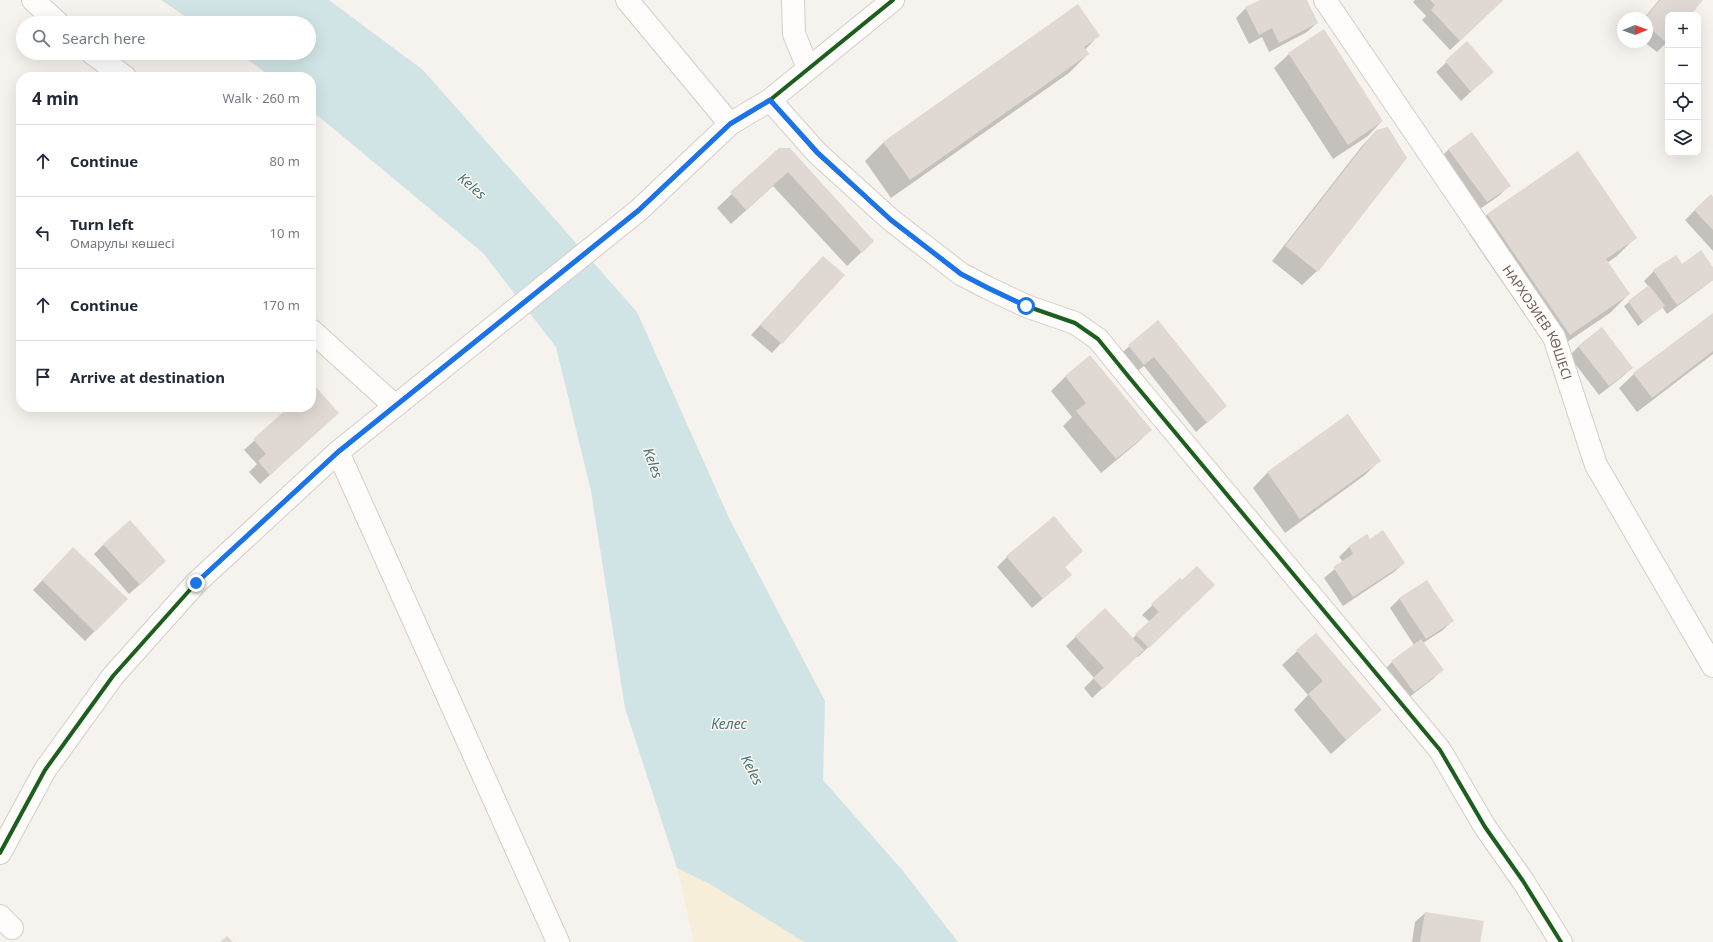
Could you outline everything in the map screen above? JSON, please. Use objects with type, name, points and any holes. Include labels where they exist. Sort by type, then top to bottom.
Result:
[{"type":"street","points":[[33,0],[50,16]]},
{"type":"street","points":[[627,0],[730,124]]},
{"type":"street","points":[[793,0],[794,34],[808,68]]},
{"type":"street","points":[[0,853],[46,770],[113,676],[196,583],[338,452],[639,210],[730,124],[770,100],[893,0]]},
{"type":"street","name":"НАРХОЗИЕВ КӨШЕСІ","points":[[1325,0],[1554,337],[1596,465],[1713,666]]},
{"type":"street","points":[[102,60],[118,72]]},
{"type":"street","points":[[770,100],[817,152],[885,215],[961,274],[1026,306],[1075,323],[1098,339],[1440,750],[1485,827],[1523,881],[1561,942]]},
{"type":"street","points":[[316,335],[394,406]]},
{"type":"street","points":[[338,452],[558,942]]},
{"type":"sand","points":[[677,868],[710,884],[804,942],[694,942]]},
{"type":"water","name":"Келес","points":[[161,0],[329,0],[423,70],[637,312],[729,518],[825,701],[823,780],[903,871],[958,942],[804,942],[710,884],[677,868],[625,708],[591,491],[556,347],[483,253],[316,114],[316,72],[265,72],[249,60],[316,60],[316,16],[185,16]]},
{"type":"building","points":[[1260,0],[1307,0],[1318,23],[1279,43],[1272,28],[1259,35],[1245,7]]},
{"type":"building","points":[[1430,0],[1503,0],[1460,41],[1431,10],[1435,5]]},
{"type":"building","points":[[1660,0],[1703,0],[1693,12],[1665,12],[1665,41],[1653,31],[1653,12],[1650,12]]},
{"type":"building","points":[[1078,4],[1100,36],[1084,47],[1089,54],[910,180],[883,142]]},
{"type":"building","points":[[1324,29],[1383,121],[1348,145],[1288,53]]},
{"type":"building","points":[[1467,41],[1494,72],[1471,92],[1445,61]]},
{"type":"building","points":[[1388,127],[1407,158],[1318,272],[1285,246],[1376,130]]},
{"type":"building","points":[[1472,132],[1511,186],[1487,202],[1448,149]]},
{"type":"building","points":[[779,148],[790,148],[874,241],[862,253],[788,172],[746,210],[730,192]]},
{"type":"building","points":[[1578,151],[1637,238],[1606,259],[1630,294],[1570,335],[1487,214]]},
{"type":"building","points":[[1711,194],[1713,197],[1713,230],[1694,210]]},
{"type":"building","points":[[1701,250],[1713,267],[1713,280],[1677,305],[1653,270],[1676,255],[1682,264]]},
{"type":"building","points":[[823,256],[845,275],[782,344],[760,325]]},
{"type":"building","points":[[1649,285],[1665,306],[1643,322],[1628,301]]},
{"type":"building","points":[[1713,313],[1713,351],[1652,398],[1633,373]]},
{"type":"building","points":[[1158,320],[1227,406],[1207,423],[1154,357],[1144,365],[1128,345]]},
{"type":"building","points":[[1602,327],[1633,368],[1609,386],[1578,346]]},
{"type":"building","points":[[1090,355],[1152,430],[1116,459],[1076,411],[1086,403],[1065,376]]},
{"type":"building","points":[[316,387],[339,413],[270,475],[258,461],[266,454],[253,439],[283,412],[316,412]]},
{"type":"building","points":[[1348,414],[1381,461],[1300,519],[1267,472]]},
{"type":"building","points":[[1054,516],[1083,551],[1065,567],[1072,575],[1043,599],[1006,556]]},
{"type":"building","points":[[130,520],[166,561],[140,585],[103,544]]},
{"type":"building","points":[[1383,530],[1405,563],[1353,597],[1333,567],[1353,554],[1349,546],[1367,534],[1370,539]]},
{"type":"building","points":[[73,547],[128,599],[95,632],[42,580]]},
{"type":"building","points":[[1197,566],[1215,585],[1149,648],[1135,634],[1159,612],[1151,604],[1180,578],[1182,580]]},
{"type":"building","points":[[1427,580],[1454,621],[1426,639],[1399,598]]},
{"type":"building","points":[[1105,608],[1144,650],[1103,689],[1093,678],[1104,668],[1075,636]]},
{"type":"building","points":[[1316,633],[1382,710],[1346,740],[1308,694],[1323,681],[1296,650]]},
{"type":"building","points":[[1421,639],[1444,670],[1414,692],[1391,661]]},
{"type":"building","points":[[1425,912],[1484,921],[1480,942],[1420,942]]},
{"type":"building","points":[[227,936],[233,942],[220,942]]},
{"type":"cycle path","points":[[0,853],[45,770],[113,676],[196,583],[338,452],[639,210],[730,124],[770,100],[893,0]]},
{"type":"cycle path","points":[[770,100],[817,153],[891,220],[961,274],[1026,306],[1075,323],[1098,339],[1440,750],[1485,827],[1523,881],[1561,942]]},
{"type":"route","points":[[196,583],[338,452],[639,210],[730,124],[770,100],[817,152],[891,220],[961,274],[1026,306]]},
{"type":"water label","name":"Keles","points":[[472,186]]},
{"type":"water label","name":"Keles","points":[[653,463]]},
{"type":"water label","name":"Keles","points":[[752,770]]}]
